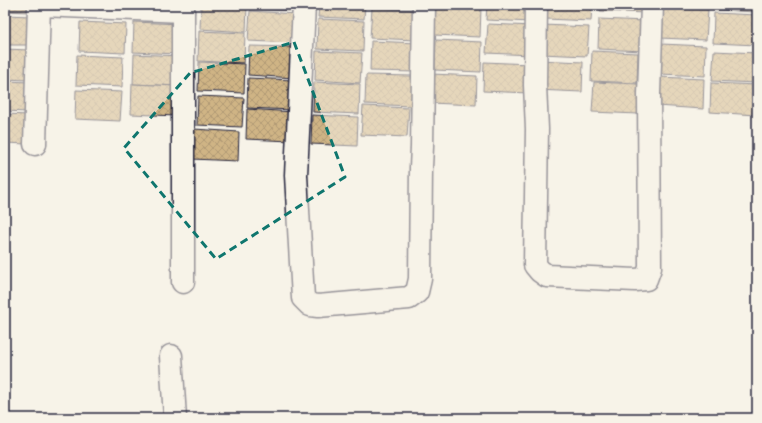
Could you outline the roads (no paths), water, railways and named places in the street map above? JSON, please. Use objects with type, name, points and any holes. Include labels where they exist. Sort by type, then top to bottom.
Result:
[{"type":"street","points":[[35,144],[40,5],[183,8],[183,282]]},
{"type":"street","points":[[304,5],[296,175],[303,298],[310,305],[318,306],[409,298],[417,292],[420,279],[420,166],[422,147],[424,5]]},
{"type":"street","points":[[536,5],[535,265],[540,272],[547,276],[635,280],[646,279],[650,268],[648,94],[652,5]]},
{"type":"street","points":[[171,356],[175,418]]}]
